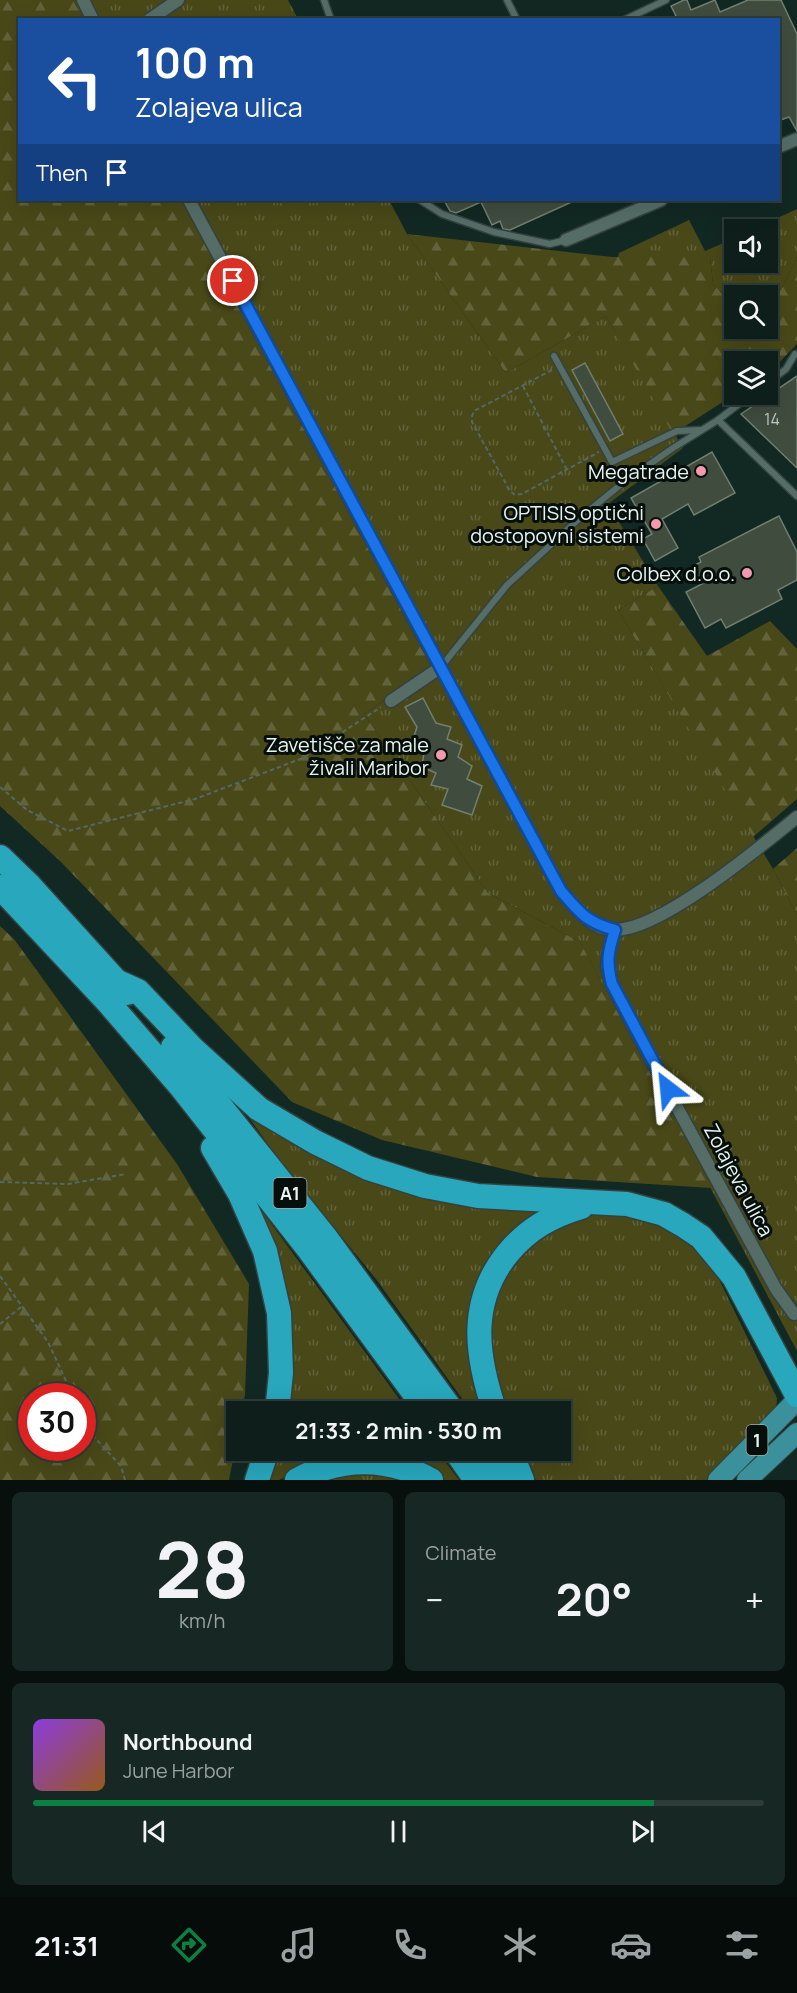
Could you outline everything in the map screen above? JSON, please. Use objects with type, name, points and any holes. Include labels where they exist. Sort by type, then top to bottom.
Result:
[{"type":"highway","name":"A1","points":[[0,857],[30,886],[118,982],[185,1062],[327,1238],[445,1401]]},
{"type":"highway","name":"A1","points":[[0,887],[107,1001],[182,1088],[307,1247],[420,1401]]},
{"type":"highway","points":[[118,982],[138,991],[193,1049],[259,1109],[315,1142],[368,1168],[425,1186],[478,1196],[627,1204],[664,1214],[701,1237],[734,1277],[797,1395]]},
{"type":"highway","points":[[182,1088],[187,1109],[216,1152],[240,1194],[265,1251],[279,1313],[281,1373],[278,1401]]},
{"type":"highway","points":[[492,1401],[480,1352],[482,1300],[499,1264],[532,1229],[557,1215],[603,1203]]},
{"type":"highway","points":[[761,1324],[781,1348],[797,1362]]},
{"type":"highway","points":[[257,1480],[263,1461]]},
{"type":"highway","points":[[463,1461],[476,1480]]},
{"type":"highway","points":[[488,1461],[502,1480]]},
{"type":"highway","points":[[514,1461],[522,1480]]},
{"type":"highway","points":[[297,1480],[327,1466],[354,1462],[390,1464],[431,1480]]},
{"type":"main road","name":"1","points":[[718,1480],[797,1400]]},
{"type":"main road","name":"1","points":[[747,1480],[797,1432]]},
{"type":"street","points":[[83,0],[92,18]]},
{"type":"street","points":[[152,18],[178,0]]},
{"type":"street","points":[[780,146],[797,139]]},
{"type":"street","points":[[190,201],[561,891],[584,917],[599,926],[615,930],[652,920],[684,901],[797,818]]},
{"type":"street","points":[[566,240],[659,201]]},
{"type":"street","points":[[391,701],[441,667]]},
{"type":"street","name":"Zolajeva ulica","points":[[615,930],[607,966],[612,984],[776,1289],[794,1314]]},
{"type":"lane","points":[[324,0],[330,18]]},
{"type":"lane","points":[[507,0],[516,18]]},
{"type":"lane","points":[[628,18],[666,0]]},
{"type":"lane","points":[[422,201],[442,214],[494,232],[550,244],[566,240]]},
{"type":"lane","points":[[778,375],[786,369],[795,354]]},
{"type":"lane","points":[[555,356],[612,462],[677,431],[702,430]]},
{"type":"lane","points":[[441,667],[507,585],[581,517],[624,482],[738,405]]},
{"type":"lane","points":[[718,420],[797,496]]},
{"type":"path","points":[[560,366],[474,411],[472,422],[510,491],[515,495],[522,494],[605,449]]},
{"type":"path","points":[[523,386],[567,470]]},
{"type":"path","points":[[0,787],[27,810],[68,831],[195,799],[303,759],[391,701]]},
{"type":"path","points":[[0,1182],[68,1184],[126,1174]]},
{"type":"path","points":[[0,1276],[48,1342],[67,1383]]},
{"type":"path","points":[[0,1324],[22,1306]]},
{"type":"path","points":[[96,1439],[121,1466],[125,1480]]},
{"type":"green space","points":[[0,0],[73,0],[83,18],[18,18],[18,201],[182,201],[432,668],[364,714],[488,893],[580,942],[712,1188],[537,1177],[382,1140],[292,1102],[60,861],[0,806]]},
{"type":"green space","points":[[73,0],[288,0],[297,18],[83,18]]},
{"type":"green space","points":[[182,201],[390,201],[407,234],[506,373],[606,316],[683,448],[608,504],[658,586],[618,610],[773,869],[797,915],[797,1351],[580,942],[488,893],[364,714],[432,668]]},
{"type":"green space","points":[[797,209],[797,257],[782,288],[778,291],[778,285],[724,285],[724,295],[713,284],[710,257],[618,257],[619,253],[689,220],[705,251],[724,243],[724,273],[778,273],[778,219],[776,219]]},
{"type":"green space","points":[[407,234],[612,257],[710,257],[713,284],[724,295],[724,339],[778,339],[778,291],[782,288],[797,257],[797,344],[778,364],[778,351],[724,351],[724,401],[673,434],[606,316],[506,373]]},
{"type":"green space","points":[[658,586],[707,656],[770,621],[797,649],[797,799],[753,837],[618,610]]},
{"type":"green space","points":[[797,848],[797,915],[773,869]]},
{"type":"green space","points":[[0,926],[14,939],[177,1164],[249,1284],[244,1401],[226,1401],[226,1461],[233,1461],[229,1480],[0,1480]]},
{"type":"green space","points":[[228,1098],[331,1158],[566,1207],[480,1287],[489,1401],[464,1401],[376,1279],[280,1161],[248,1116]]},
{"type":"green space","points":[[240,1181],[401,1401],[283,1401],[285,1391]]},
{"type":"green space","points":[[573,1213],[641,1215],[697,1245],[712,1265],[777,1398],[776,1407],[770,1417],[709,1480],[536,1480],[526,1461],[571,1461],[571,1401],[499,1401],[486,1318],[512,1255]]},
{"type":"green space","points":[[268,1461],[445,1461],[459,1480],[441,1480],[315,1462],[279,1480],[262,1480]]},
{"type":"green space","points":[[350,1468],[412,1480],[307,1480]]},
{"type":"building","points":[[687,0],[691,10],[715,0],[720,12],[748,0],[781,0],[797,34],[797,131],[789,117],[780,120],[780,18],[672,18],[676,16],[671,6]]},
{"type":"building","points":[[445,201],[574,201],[510,230],[503,229],[500,221],[492,225],[481,202],[456,213],[450,211]]},
{"type":"building","points":[[585,363],[623,434],[610,441],[572,370]]},
{"type":"building","points":[[797,376],[797,468],[741,414],[754,405],[778,405],[778,389]]},
{"type":"building","name":"Megatrade","points":[[712,452],[735,493],[694,515],[688,504],[662,519],[678,548],[655,561],[643,539],[652,534],[631,498]]},
{"type":"building","name":"Colbex d.o.o.","points":[[779,516],[797,552],[797,580],[778,590],[782,599],[726,628],[721,619],[705,628],[686,592],[702,584],[693,566],[701,562],[699,557]]},
{"type":"building","name":"Zavetišče za male živali Maribor","points":[[423,698],[436,723],[451,727],[447,739],[462,745],[458,757],[472,766],[467,779],[482,786],[472,815],[442,805],[448,789],[431,785],[436,773],[422,767],[424,752],[411,745],[417,727],[405,707]]},
{"type":"place","name":"Megatrade","points":[[701,471]]},
{"type":"place","name":"OPTISIS optični dostopovni sistemi","points":[[656,524]]},
{"type":"place","name":"Colbex d.o.o.","points":[[747,573]]},
{"type":"place","name":"Zavetišče za male živali Maribor","points":[[441,755]]},
{"type":"route","points":[[233,281],[561,891],[584,917],[599,926],[615,930],[607,966],[612,984],[668,1089]]}]
